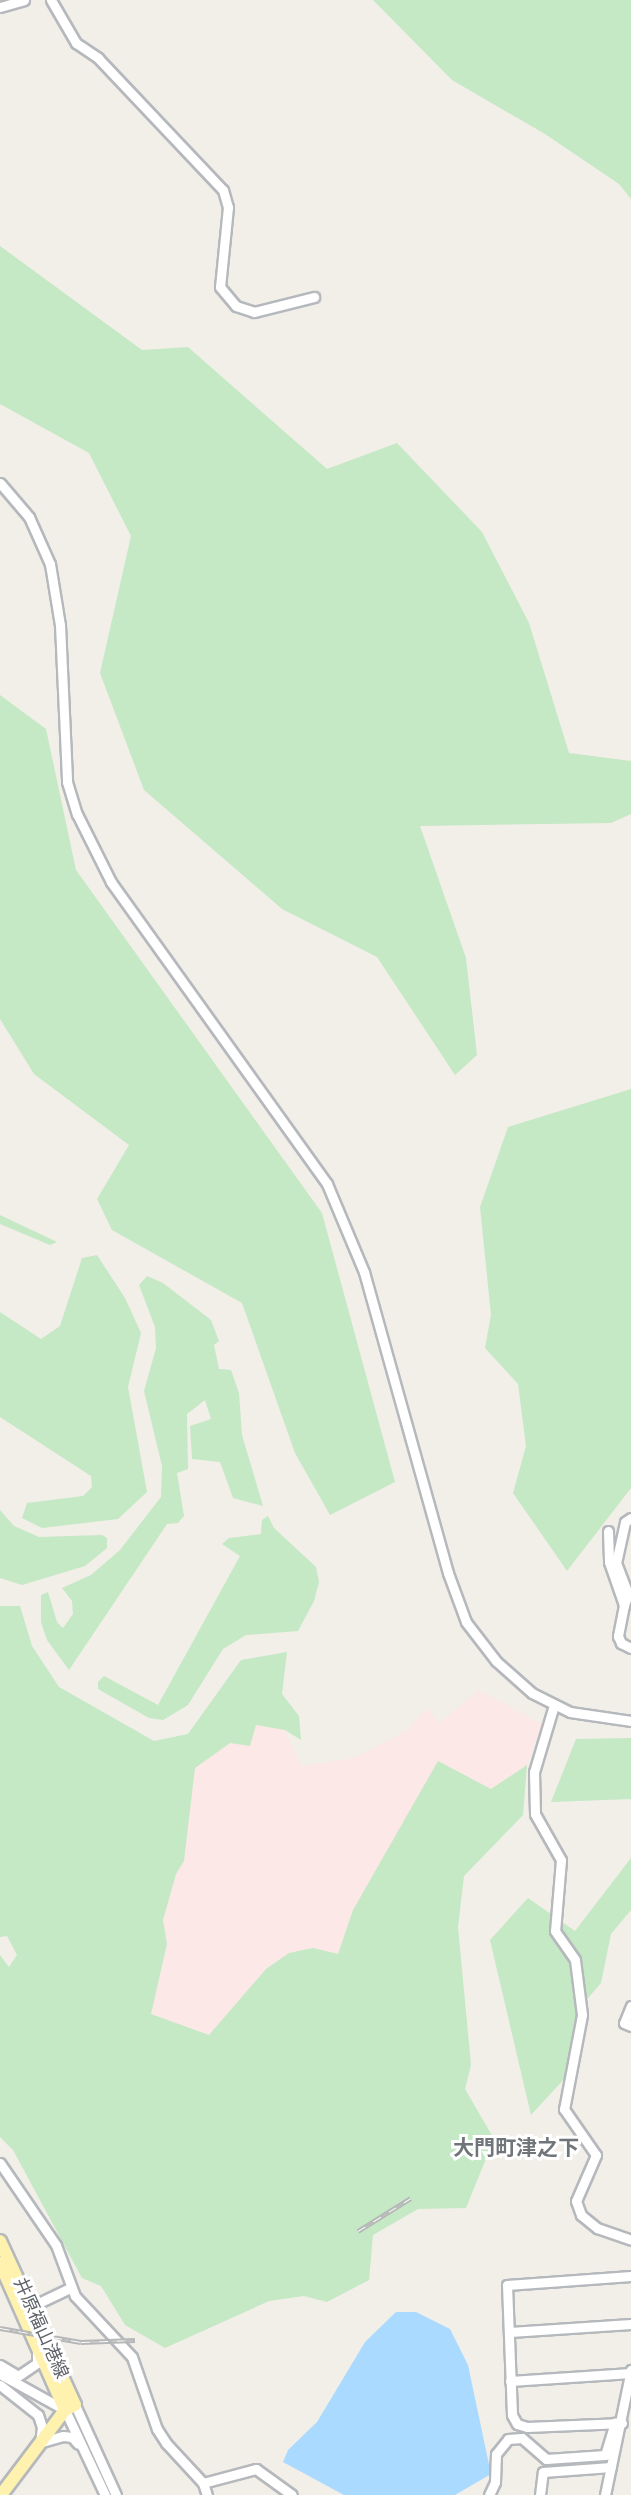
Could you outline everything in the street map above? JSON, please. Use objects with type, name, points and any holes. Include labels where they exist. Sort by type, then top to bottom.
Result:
[{"type":"main road","name":"井原福山港線","points":[[0,2241],[70,2407]]},
{"type":"main road","name":"井原福山港線","points":[[0,2263],[27,2309],[38,2347],[70,2407]]},
{"type":"main road","points":[[1,2495],[70,2407]]},
{"type":"street","points":[[0,7],[24,0]]},
{"type":"street","points":[[51,0],[76,43],[98,58],[223,190],[228,207],[220,287],[236,306],[254,312],[314,297]]},
{"type":"street","points":[[0,483],[29,517],[50,564],[60,625],[68,782],[78,814],[111,882],[327,1184],[364,1272],[456,1600],[470,1629],[496,1661],[532,1693],[554,1705],[588,1716],[631,1720]]},
{"type":"street","points":[[631,1518],[625,1522],[616,1563],[628,1594],[626,1613],[618,1636],[621,1643],[631,1648]]},
{"type":"street","points":[[608,1531],[609,1562],[626,1613]]},
{"type":"street","points":[[554,1705],[534,1772],[535,1814],[561,1860],[555,1931],[575,1960],[582,2015],[564,2109],[596,2156],[576,2201],[581,2216],[597,2228],[631,2240]]},
{"type":"street","points":[[631,2006],[624,2023],[631,2026]]},
{"type":"street","points":[[0,2163],[56,2245],[70,2288],[132,2357],[157,2429],[204,2483],[207,2495]]},
{"type":"street","points":[[619,2423],[527,2427],[518,2424],[512,2415],[507,2284],[631,2277]]},
{"type":"street","points":[[27,2309],[70,2288]]},
{"type":"street","points":[[510,2332],[631,2325]]},
{"type":"street","points":[[0,2365],[18,2376],[27,2372],[38,2363],[38,2347]]},
{"type":"street","points":[[510,2381],[630,2372],[605,2495]]},
{"type":"street","points":[[0,2374],[70,2407],[116,2495]]},
{"type":"street","points":[[0,2385],[38,2415],[42,2427],[40,2443]]},
{"type":"street","points":[[70,2407],[84,2451],[105,2495]]},
{"type":"street","points":[[489,2495],[495,2482],[496,2454],[508,2439],[522,2438],[546,2459],[605,2455],[619,2423]]},
{"type":"street","points":[[40,2443],[56,2436],[72,2437],[84,2451]]},
{"type":"street","points":[[540,2495],[543,2472],[611,2467]]},
{"type":"street","points":[[204,2483],[256,2469],[292,2495]]},
{"type":"shaded area","points":[[479,1690],[542,1724],[527,1765],[491,1789],[438,1761],[353,1910],[338,1954],[313,1948],[266,1969],[210,2035],[151,2015],[167,1944],[163,1920],[176,1874],[184,1861],[195,1768],[256,1725],[285,1730],[301,1766],[354,1758],[406,1731],[427,1709],[440,1723]]},
{"type":"green space","points":[[373,0],[631,0],[631,199],[619,184],[545,134],[452,80]]},
{"type":"green space","points":[[0,246],[142,350],[188,347],[327,469],[397,443],[482,532],[529,623],[569,753],[631,761],[631,814],[611,823],[420,826],[466,958],[477,1055],[455,1075],[377,957],[282,909],[144,790],[100,673],[131,536],[89,453],[0,404]]},
{"type":"green space","points":[[0,695],[46,729],[76,870],[322,1213],[395,1482],[330,1515],[295,1453],[242,1303],[112,1230],[97,1199],[129,1145],[34,1074],[0,1019]]},
{"type":"green space","points":[[631,1089],[631,1488],[567,1571],[513,1493],[526,1446],[518,1384],[485,1348],[491,1315],[480,1207],[508,1127]]},
{"type":"green space","points":[[0,1215],[57,1242],[50,1245],[0,1224]]},
{"type":"green space","points":[[97,1255],[125,1298],[141,1333],[128,1387],[147,1492],[118,1519],[42,1528],[22,1518],[27,1503],[83,1496],[92,1487],[91,1476],[0,1417],[0,1312],[41,1339],[60,1326],[82,1258]]},
{"type":"green space","points":[[147,1276],[163,1283],[211,1320],[219,1341],[214,1345],[219,1369],[231,1370],[239,1393],[242,1435],[263,1506],[233,1498],[220,1462],[192,1459],[190,1426],[211,1419],[205,1400],[187,1414],[188,1469],[177,1473],[184,1516],[178,1523],[167,1524],[69,1670],[47,1640],[41,1622],[41,1595],[48,1592],[57,1622],[63,1628],[73,1614],[72,1601],[62,1588],[91,1575],[120,1550],[161,1497],[162,1466],[144,1391],[156,1348],[155,1327],[139,1285]]},
{"type":"green space","points":[[0,1510],[14,1526],[39,1537],[102,1535],[107,1538],[107,1548],[85,1566],[22,1585],[0,1578]]},
{"type":"green space","points":[[268,1516],[274,1528],[316,1567],[319,1582],[314,1601],[298,1631],[246,1635],[223,1649],[188,1705],[163,1720],[149,1718],[98,1689],[98,1682],[104,1676],[158,1705],[240,1556],[222,1544],[229,1538],[261,1534],[262,1520]]},
{"type":"green space","points":[[0,1606],[20,1606],[32,1646],[59,1687],[154,1741],[188,1734],[241,1660],[287,1652],[282,1694],[299,1716],[301,1740],[285,1730],[256,1725],[250,1746],[230,1743],[195,1768],[184,1861],[176,1874],[163,1920],[167,1944],[151,2014],[209,2035],[266,1969],[289,1953],[313,1948],[338,1954],[353,1910],[438,1761],[491,1789],[527,1765],[523,1815],[464,1876],[458,1927],[471,2065],[465,2089],[494,2139],[466,2208],[418,2209],[373,2235],[369,2280],[327,2302],[304,2296],[269,2301],[165,2348],[125,2325],[101,2286],[82,2278],[13,2150],[0,2137],[0,1955],[9,1967],[17,1955],[7,1936],[0,1937]]},
{"type":"green space","points":[[631,1738],[631,1799],[551,1802],[576,1739]]},
{"type":"green space","points":[[631,1858],[631,1910],[611,1934],[601,1983],[576,2012],[577,2065],[531,2115],[490,1940],[528,1898],[575,1931]]},
{"type":"water","points":[[396,2312],[416,2312],[450,2329],[468,2365],[491,2474],[455,2495],[344,2495],[283,2462],[288,2450],[317,2422],[365,2342]]},
{"type":"railway","points":[[358,2231],[411,2198]]},
{"type":"railway","points":[[0,2328],[81,2342],[135,2340]]},
{"type":"district","name":"大門町津之下","points":[[516,2148]]}]
